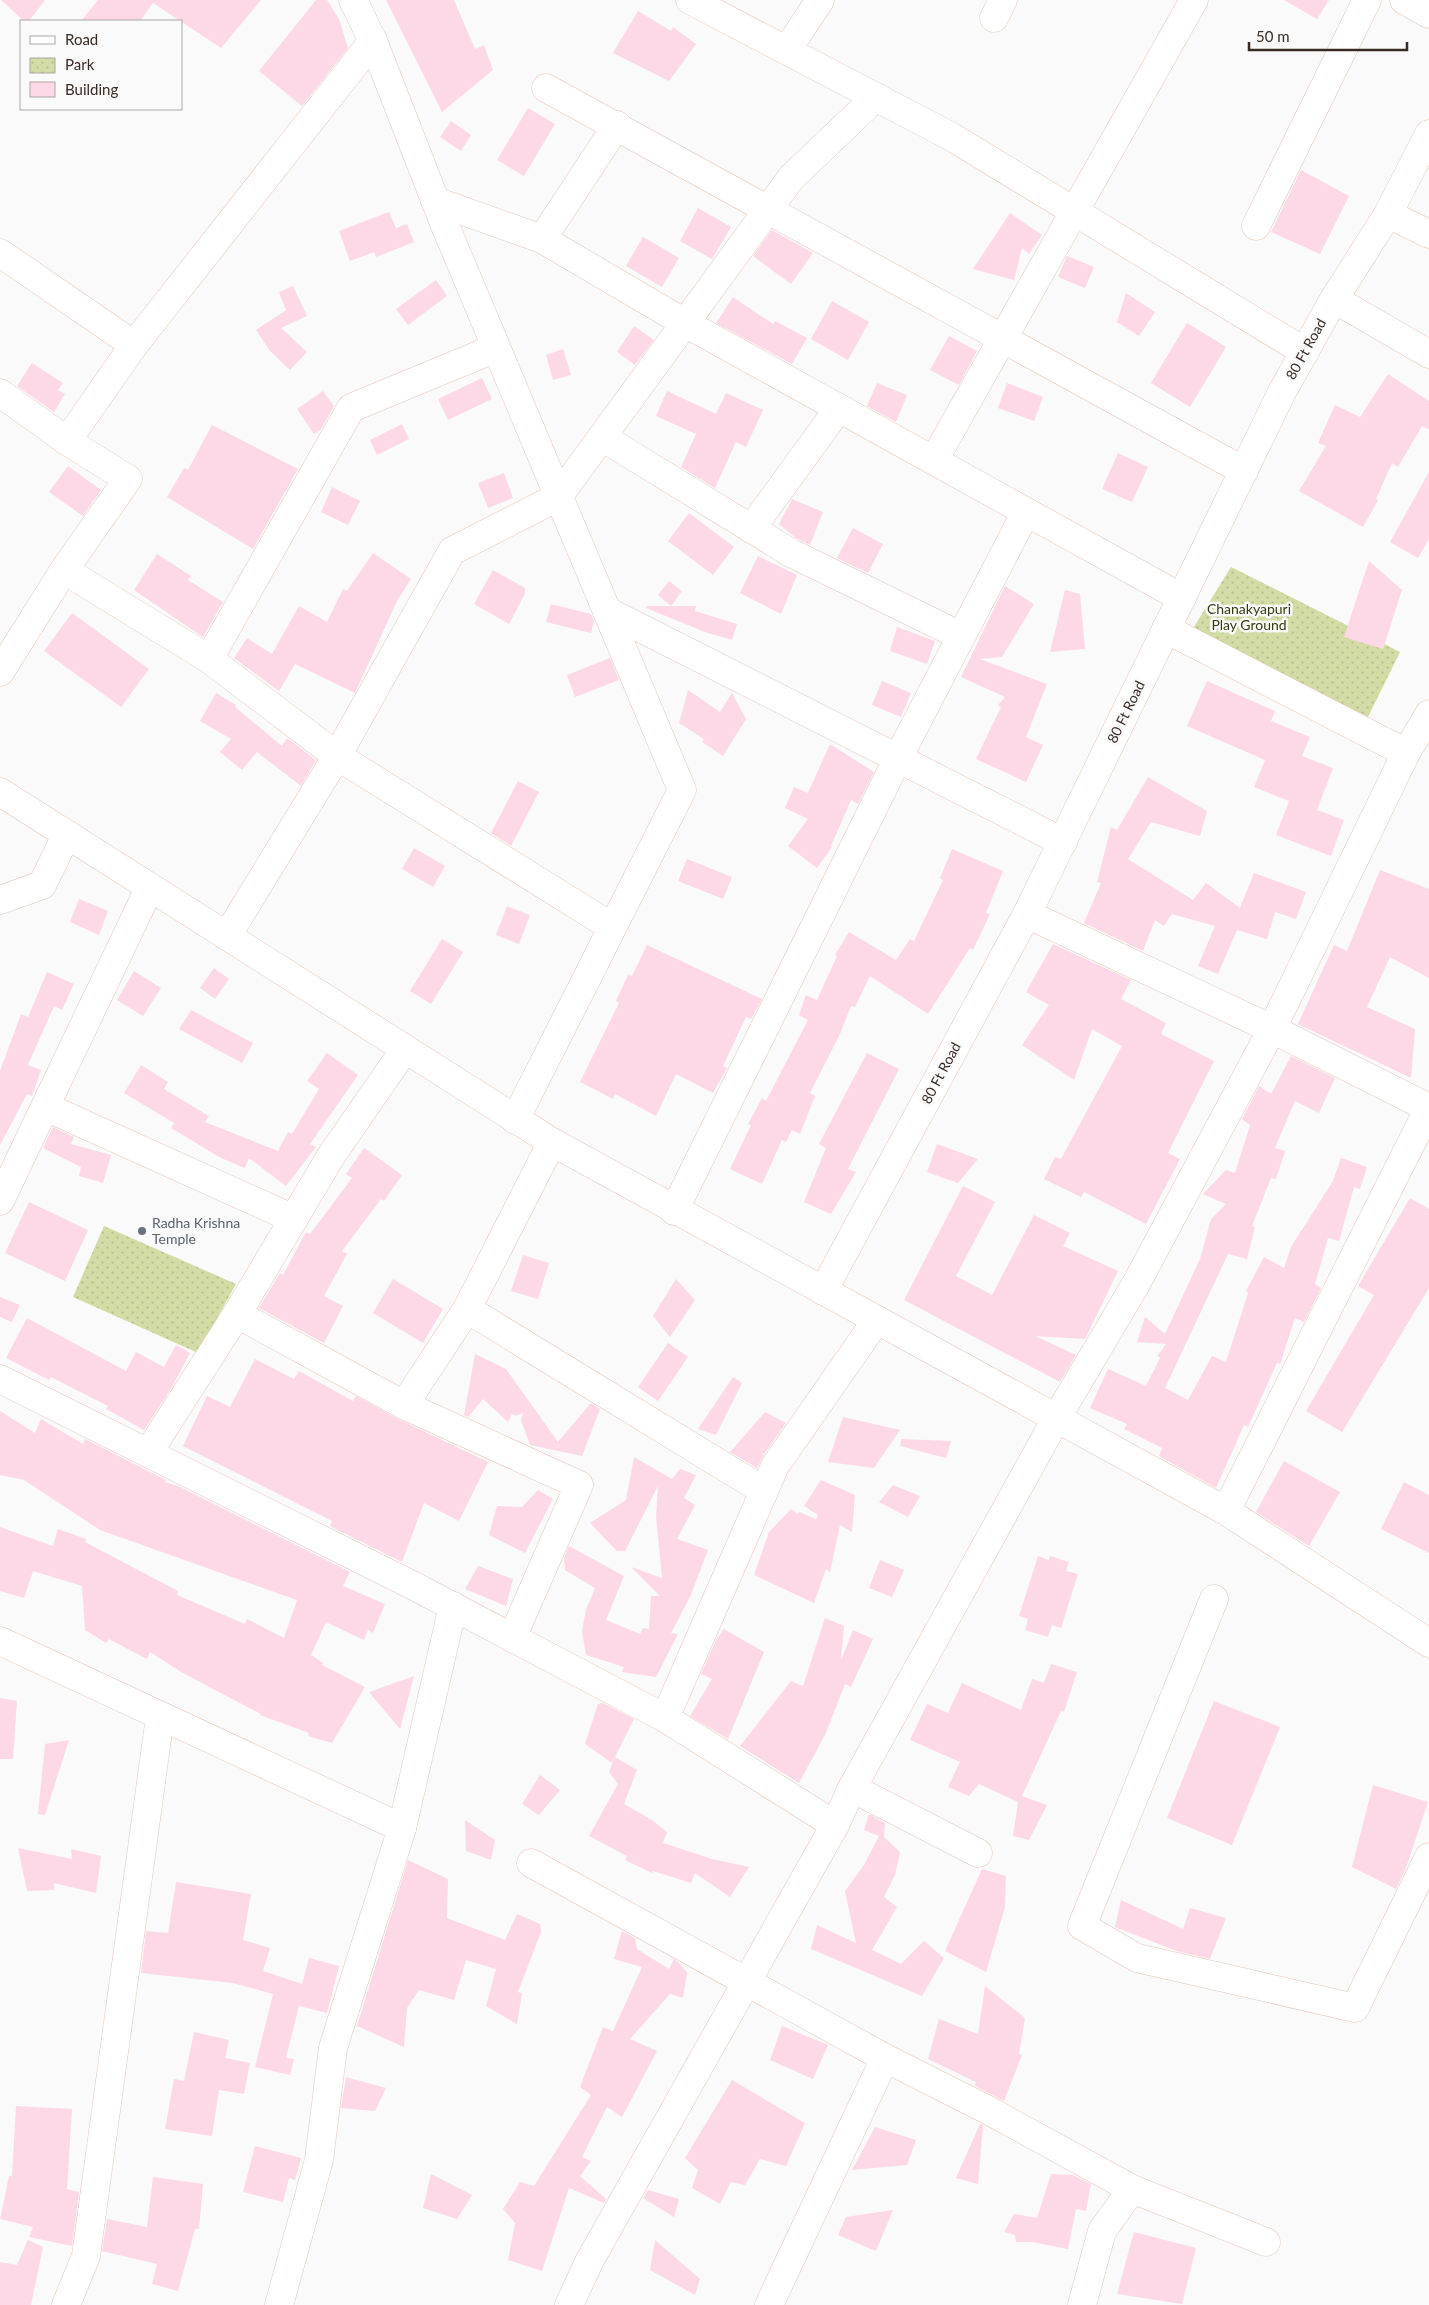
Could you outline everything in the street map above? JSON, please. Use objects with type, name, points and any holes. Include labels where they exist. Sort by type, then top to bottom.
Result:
[{"type":"street","points":[[353,0],[373,41],[435,201],[682,790],[515,1120]]},
{"type":"street","points":[[690,0],[952,137],[1305,352]]},
{"type":"street","points":[[787,50],[820,0]]},
{"type":"street","points":[[934,460],[1194,0]]},
{"type":"street","points":[[1256,226],[1367,0]]},
{"type":"street","points":[[1404,0],[1429,14]]},
{"type":"street","points":[[67,441],[134,345],[373,41]]},
{"type":"street","points":[[546,88],[617,125],[767,210],[1244,471]]},
{"type":"street","points":[[227,936],[337,756],[452,551],[558,497],[791,178],[876,97]]},
{"type":"street","points":[[542,239],[617,125]]},
{"type":"street","name":"80 Ft Road","points":[[823,1291],[1027,914],[1282,392],[1334,299],[1388,214],[1429,134]]},
{"type":"street","points":[[435,201],[542,239],[685,323],[1182,598]]},
{"type":"street","points":[[1388,214],[1429,234]]},
{"type":"street","points":[[0,253],[134,345]]},
{"type":"street","points":[[1334,299],[1429,354]]},
{"type":"street","points":[[209,659],[351,408],[496,348]]},
{"type":"street","points":[[0,393],[67,441],[128,479],[64,570],[0,672]]},
{"type":"street","points":[[751,529],[839,408]]},
{"type":"street","points":[[602,438],[791,553],[961,636]]},
{"type":"street","points":[[674,1211],[898,758],[1026,512]]},
{"type":"street","points":[[64,570],[209,659],[337,756],[612,927]]},
{"type":"street","points":[[606,611],[1063,842]]},
{"type":"street","points":[[1166,629],[1406,753]]},
{"type":"street","points":[[569,2305],[590,2260],[835,1825],[852,1788],[1056,1419],[1136,1284],[1272,1029],[1406,753],[1429,714]]},
{"type":"street","points":[[0,792],[515,1120],[674,1211],[1226,1511],[1429,1643]]},
{"type":"street","points":[[0,900],[42,885],[68,834]]},
{"type":"street","points":[[0,1201],[150,887]]},
{"type":"street","points":[[1027,914],[1272,1029],[1429,1108],[1226,1511]]},
{"type":"street","points":[[148,1453],[237,1314],[331,1156],[405,1049]]},
{"type":"street","points":[[46,1107],[294,1218]]},
{"type":"street","points":[[404,1405],[467,1309],[552,1142]]},
{"type":"street","points":[[467,1309],[764,1491]]},
{"type":"street","points":[[237,1314],[404,1405],[579,1485],[512,1638]]},
{"type":"street","points":[[665,1718],[775,1466],[876,1321]]},
{"type":"street","points":[[0,1379],[453,1606],[665,1718],[835,1825]]},
{"type":"street","points":[[1214,1599],[1082,1926],[1137,1958],[1355,2008],[1429,1857]]},
{"type":"street","points":[[279,2305],[319,2160],[333,2048],[402,1828],[453,1606]]},
{"type":"street","points":[[0,1641],[402,1828]]},
{"type":"street","points":[[66,2305],[86,2256],[160,1717]]},
{"type":"street","points":[[852,1788],[978,1853]]},
{"type":"street","points":[[531,1863],[747,1980],[885,2058],[986,2109],[1132,2189],[1266,2242]]},
{"type":"street","points":[[769,2305],[885,2058]]},
{"type":"street","points":[[1082,2305],[1102,2231],[1132,2189]]},
{"type":"green space","name":"Chanakyapuri Play Ground","points":[[1231,567],[1400,652],[1368,717],[1192,630]]},
{"type":"green space","points":[[104,1226],[236,1284],[198,1353],[73,1297]]},
{"type":"building","points":[[1,0],[45,0],[30,20],[23,20]]},
{"type":"building","points":[[98,0],[261,0],[221,48],[182,22],[182,20],[179,20],[153,3],[141,20],[82,20]]},
{"type":"building","points":[[316,0],[327,0],[339,19],[348,48],[302,106],[259,71]]},
{"type":"building","points":[[386,0],[454,0],[475,49],[484,45],[493,70],[442,112]]},
{"type":"building","points":[[1284,0],[1329,0],[1317,19]]},
{"type":"building","points":[[638,11],[671,31],[673,27],[696,44],[669,81],[613,53]]},
{"type":"building","points":[[528,108],[555,124],[524,176],[497,160]]},
{"type":"building","points":[[451,121],[471,135],[461,151],[440,137]]},
{"type":"building","points":[[1301,170],[1349,196],[1320,254],[1271,232]]},
{"type":"building","points":[[698,208],[731,227],[712,259],[680,241]]},
{"type":"building","points":[[389,212],[396,228],[407,224],[414,242],[376,257],[374,252],[350,261],[339,231]]},
{"type":"building","points":[[1010,213],[1042,235],[1029,254],[1022,248],[1014,280],[973,269]]},
{"type":"building","points":[[772,230],[813,253],[791,284],[753,256]]},
{"type":"building","points":[[643,237],[679,258],[662,287],[626,266]]},
{"type":"building","points":[[1067,256],[1094,267],[1085,288],[1058,277]]},
{"type":"building","points":[[436,280],[447,296],[408,325],[396,309]]},
{"type":"building","points":[[293,286],[307,316],[281,328],[307,352],[290,370],[270,351],[256,330],[286,310],[279,292]]},
{"type":"building","points":[[1126,293],[1155,312],[1139,336],[1117,322]]},
{"type":"building","points":[[733,297],[773,324],[775,321],[807,338],[792,364],[716,323]]},
{"type":"building","points":[[832,301],[869,322],[848,360],[811,339]]},
{"type":"building","points":[[1187,323],[1226,347],[1190,407],[1151,383]]},
{"type":"building","points":[[634,326],[654,340],[635,365],[617,352]]},
{"type":"building","points":[[949,336],[977,351],[959,385],[930,370]]},
{"type":"building","points":[[563,349],[571,375],[553,380],[546,355]]},
{"type":"building","points":[[32,363],[63,383],[58,390],[65,394],[54,412],[17,386]]},
{"type":"building","points":[[1388,374],[1429,401],[1429,429],[1422,426],[1398,467],[1392,463],[1376,499],[1378,500],[1363,527],[1299,491],[1326,446],[1318,443],[1335,405],[1360,417]]},
{"type":"building","points":[[482,378],[492,399],[448,420],[438,399]]},
{"type":"building","points":[[877,383],[907,395],[896,422],[867,406]]},
{"type":"building","points":[[1007,383],[1043,397],[1034,421],[998,408]]},
{"type":"building","points":[[323,391],[334,406],[321,429],[314,434],[297,409]]},
{"type":"building","points":[[667,391],[716,414],[726,393],[763,410],[746,447],[736,442],[715,488],[681,467],[696,434],[656,416]]},
{"type":"building","points":[[402,424],[409,439],[377,455],[370,440]]},
{"type":"building","points":[[212,425],[298,469],[253,549],[167,497],[184,468],[188,470]]},
{"type":"building","points":[[1118,453],[1148,467],[1132,502],[1102,489]]},
{"type":"building","points":[[68,466],[101,490],[83,516],[49,492]]},
{"type":"building","points":[[1429,472],[1429,539],[1418,558],[1390,542]]},
{"type":"building","points":[[504,473],[513,498],[488,508],[478,483]]},
{"type":"building","points":[[332,487],[360,501],[348,525],[321,512]]},
{"type":"building","points":[[792,499],[823,512],[810,545],[796,538],[779,524]]},
{"type":"building","points":[[689,513],[734,547],[713,575],[668,541]]},
{"type":"building","points":[[853,528],[883,544],[868,573],[837,558]]},
{"type":"building","points":[[373,553],[411,579],[397,601],[355,693],[295,664],[279,691],[234,658],[247,638],[272,654],[299,606],[327,622],[343,589],[347,591]]},
{"type":"building","points":[[157,554],[191,576],[188,580],[223,602],[203,637],[134,590]]},
{"type":"building","points":[[758,556],[797,575],[781,614],[740,593]]},
{"type":"building","points":[[1369,561],[1402,590],[1383,649],[1344,637]]},
{"type":"building","points":[[493,570],[525,588],[525,594],[509,624],[474,604]]},
{"type":"building","points":[[669,581],[682,591],[671,606],[658,595]]},
{"type":"building","points":[[1005,586],[1034,604],[1002,657],[980,659],[1047,684],[1026,737],[1043,745],[1026,782],[976,759],[1001,707],[998,705],[1005,697],[961,677]]},
{"type":"building","points":[[1065,590],[1080,594],[1085,649],[1050,652]]},
{"type":"building","points":[[551,604],[591,614],[594,621],[591,633],[546,622]]},
{"type":"building","points":[[646,606],[696,606],[695,611],[737,624],[732,640],[705,632],[646,608]]},
{"type":"building","points":[[72,613],[149,669],[121,707],[44,651]]},
{"type":"building","points":[[897,627],[935,641],[927,664],[890,651]]},
{"type":"building","points":[[610,658],[619,680],[575,697],[567,675]]},
{"type":"building","points":[[882,681],[911,693],[901,717],[872,705]]},
{"type":"building","points":[[1207,681],[1275,711],[1271,721],[1310,737],[1302,756],[1333,768],[1317,810],[1344,820],[1331,856],[1276,835],[1289,801],[1254,787],[1265,760],[1187,726]]},
{"type":"building","points":[[688,690],[720,712],[732,693],[746,719],[723,756],[702,742],[704,739],[679,723]]},
{"type":"building","points":[[216,693],[236,705],[235,707],[282,746],[287,738],[316,760],[301,786],[257,752],[242,770],[220,752],[231,739],[200,721]]},
{"type":"building","points":[[830,744],[874,772],[858,804],[851,800],[832,847],[817,868],[788,846],[808,819],[785,808],[794,787],[808,793]]},
{"type":"building","points":[[1148,777],[1207,811],[1200,836],[1151,822],[1128,859],[1193,900],[1206,883],[1240,908],[1254,873],[1306,892],[1296,919],[1275,912],[1267,939],[1237,930],[1218,974],[1198,966],[1215,926],[1172,914],[1164,926],[1155,920],[1143,951],[1084,923],[1101,883],[1097,882],[1111,827],[1117,830]]},
{"type":"building","points":[[518,781],[539,792],[511,846],[491,833]]},
{"type":"building","points":[[414,848],[445,866],[433,887],[402,869]]},
{"type":"building","points":[[952,849],[1003,871],[986,913],[990,914],[973,950],[970,948],[928,1014],[870,976],[855,1007],[851,1006],[840,1034],[810,1093],[815,1096],[800,1134],[792,1130],[786,1142],[782,1140],[762,1184],[730,1169],[751,1125],[748,1124],[762,1098],[766,1101],[808,1020],[799,1015],[806,995],[817,1000],[837,956],[835,955],[849,932],[896,960],[910,939],[914,941],[943,880],[940,878]]},
{"type":"building","points":[[687,859],[732,877],[723,899],[678,881]]},
{"type":"building","points":[[1380,870],[1429,889],[1429,978],[1390,957],[1367,1007],[1415,1029],[1411,1078],[1298,1024],[1334,945],[1347,951]]},
{"type":"building","points":[[79,899],[108,911],[99,935],[70,922]]},
{"type":"building","points":[[507,906],[530,915],[519,944],[496,935]]},
{"type":"building","points":[[442,939],[463,952],[431,1004],[410,991]]},
{"type":"building","points":[[1053,944],[1131,980],[1121,999],[1166,1023],[1161,1034],[1214,1061],[1168,1153],[1180,1159],[1146,1224],[1084,1192],[1081,1197],[1044,1179],[1055,1157],[1061,1159],[1122,1046],[1092,1029],[1074,1080],[1022,1045],[1049,1005],[1026,992]]},
{"type":"building","points":[[647,945],[762,999],[751,1019],[746,1017],[723,1066],[727,1068],[713,1093],[676,1074],[656,1116],[615,1094],[613,1099],[580,1082],[619,1003],[616,1001],[628,975],[632,976]]},
{"type":"building","points":[[214,968],[229,979],[215,999],[200,988]]},
{"type":"building","points":[[134,971],[161,988],[143,1016],[117,1000]]},
{"type":"building","points":[[47,972],[74,984],[62,1010],[54,1006],[28,1065],[41,1070],[32,1096],[27,1094],[0,1145],[0,1071],[21,1014],[28,1017]]},
{"type":"building","points":[[191,1010],[253,1043],[242,1063],[179,1029]]},
{"type":"building","points":[[327,1053],[358,1075],[310,1144],[316,1147],[286,1186],[249,1158],[245,1168],[221,1158],[171,1128],[174,1123],[124,1093],[141,1065],[168,1082],[164,1089],[209,1116],[205,1122],[278,1151],[288,1132],[292,1134],[319,1089],[307,1081]]},
{"type":"building","points":[[867,1053],[899,1069],[848,1169],[856,1172],[831,1214],[804,1202],[826,1148],[819,1144]]},
{"type":"building","points":[[1291,1056],[1335,1078],[1319,1113],[1295,1101],[1275,1148],[1285,1151],[1276,1179],[1271,1178],[1252,1226],[1255,1227],[1247,1259],[1228,1254],[1165,1388],[1188,1400],[1212,1356],[1226,1362],[1248,1293],[1246,1291],[1264,1257],[1284,1268],[1291,1247],[1333,1181],[1341,1158],[1367,1167],[1360,1189],[1354,1187],[1339,1241],[1328,1238],[1315,1284],[1321,1288],[1304,1322],[1295,1318],[1280,1364],[1277,1363],[1248,1427],[1244,1425],[1216,1488],[1159,1456],[1162,1448],[1124,1429],[1127,1424],[1090,1408],[1108,1369],[1146,1386],[1160,1358],[1157,1356],[1166,1344],[1137,1342],[1145,1317],[1165,1334],[1200,1259],[1211,1219],[1226,1204],[1203,1194],[1226,1170],[1235,1173],[1250,1125],[1242,1119],[1259,1086],[1271,1094]]},
{"type":"building","points":[[53,1127],[74,1137],[71,1144],[111,1155],[103,1183],[79,1176],[81,1167],[43,1148]]},
{"type":"building","points":[[937,1144],[978,1159],[958,1183],[927,1172]]},
{"type":"building","points":[[364,1148],[402,1175],[384,1201],[381,1199],[342,1251],[347,1254],[324,1296],[343,1306],[324,1343],[259,1308],[280,1273],[283,1275],[306,1232],[310,1234],[352,1178],[346,1174]]},
{"type":"building","points":[[963,1186],[995,1202],[956,1276],[992,1295],[1034,1215],[1070,1233],[1063,1246],[1118,1271],[1085,1339],[1035,1336],[1076,1355],[1060,1382],[904,1300]]},
{"type":"building","points":[[1410,1198],[1429,1209],[1429,1288],[1342,1432],[1306,1411],[1374,1295],[1358,1286]]},
{"type":"building","points":[[29,1202],[88,1230],[65,1281],[5,1253]]},
{"type":"building","points":[[523,1255],[549,1263],[538,1299],[511,1291]]},
{"type":"building","points":[[393,1279],[443,1309],[423,1343],[373,1313]]},
{"type":"building","points":[[676,1279],[695,1300],[670,1337],[653,1316]]},
{"type":"building","points":[[0,1297],[20,1305],[12,1322],[0,1317]]},
{"type":"building","points":[[27,1318],[126,1371],[136,1352],[164,1367],[176,1345],[190,1353],[172,1387],[144,1430],[106,1409],[108,1406],[51,1377],[49,1380],[6,1358]]},
{"type":"building","points":[[668,1343],[688,1357],[658,1401],[638,1387]]},
{"type":"building","points":[[475,1354],[506,1369],[558,1442],[591,1403],[600,1409],[582,1456],[530,1445],[521,1420],[523,1413],[516,1416],[512,1414],[508,1422],[483,1399],[468,1417],[464,1415]]},
{"type":"building","points":[[255,1359],[294,1379],[299,1371],[353,1401],[356,1396],[398,1419],[488,1462],[459,1521],[424,1503],[402,1562],[330,1526],[332,1521],[183,1446],[207,1396],[230,1407]]},
{"type":"building","points":[[733,1377],[742,1383],[716,1435],[698,1429]]},
{"type":"building","points":[[0,1411],[35,1433],[41,1419],[83,1444],[85,1439],[166,1480],[165,1482],[180,1487],[350,1572],[343,1586],[385,1604],[373,1633],[368,1630],[364,1640],[326,1622],[311,1655],[323,1663],[322,1665],[365,1687],[332,1743],[308,1736],[309,1733],[260,1715],[181,1672],[150,1652],[147,1659],[109,1639],[106,1643],[85,1630],[82,1586],[33,1571],[24,1598],[0,1591],[0,1527],[53,1546],[58,1529],[86,1539],[85,1542],[178,1591],[177,1595],[245,1624],[247,1619],[284,1638],[297,1600],[100,1530],[24,1480],[0,1475]]},
{"type":"building","points":[[765,1412],[786,1423],[764,1454],[761,1454],[764,1455],[757,1468],[730,1452]]},
{"type":"building","points":[[843,1417],[900,1430],[874,1468],[828,1462]]},
{"type":"building","points":[[901,1439],[951,1441],[946,1458],[900,1446]]},
{"type":"building","points":[[634,1457],[672,1479],[680,1469],[696,1475],[684,1498],[695,1505],[677,1539],[708,1550],[690,1597],[671,1633],[678,1634],[656,1677],[622,1672],[624,1667],[586,1655],[582,1631],[586,1610],[595,1588],[565,1570],[564,1558],[569,1546],[624,1576],[606,1620],[640,1634],[643,1628],[649,1629],[651,1596],[660,1596],[631,1567],[662,1578],[656,1517],[658,1486],[625,1551],[617,1551],[590,1523],[626,1500]]},
{"type":"building","points":[[1284,1461],[1340,1492],[1309,1546],[1256,1512]]},
{"type":"building","points":[[821,1480],[855,1495],[852,1532],[840,1525],[830,1572],[826,1569],[814,1603],[754,1575],[769,1532],[791,1509],[798,1514],[799,1512],[816,1519],[818,1515],[804,1506]]},
{"type":"building","points":[[1404,1482],[1429,1495],[1429,1553],[1381,1529]]},
{"type":"building","points":[[893,1485],[920,1496],[908,1517],[879,1502]]},
{"type":"building","points":[[538,1490],[553,1499],[525,1553],[489,1535],[497,1506],[522,1507]]},
{"type":"building","points":[[1038,1556],[1049,1560],[1050,1556],[1069,1562],[1066,1571],[1078,1574],[1061,1628],[1052,1625],[1048,1637],[1025,1630],[1028,1619],[1019,1616]]},
{"type":"building","points":[[880,1560],[904,1570],[892,1597],[869,1588]]},
{"type":"building","points":[[478,1566],[513,1579],[506,1606],[465,1589]]},
{"type":"building","points":[[825,1618],[844,1626],[841,1660],[853,1630],[873,1639],[851,1687],[845,1684],[825,1735],[799,1783],[740,1746],[791,1681],[803,1686]]},
{"type":"building","points":[[724,1629],[764,1652],[728,1739],[690,1716],[712,1679],[701,1674],[716,1640]]},
{"type":"building","points":[[1051,1664],[1077,1672],[1064,1712],[1061,1711],[1022,1796],[1047,1805],[1029,1840],[1013,1836],[1018,1802],[979,1784],[969,1796],[948,1787],[960,1762],[910,1740],[927,1704],[948,1713],[962,1683],[1021,1710],[1032,1679],[1044,1683]]},
{"type":"building","points":[[414,1676],[400,1729],[369,1692]]},
{"type":"building","points":[[0,1698],[17,1701],[13,1759],[0,1759]]},
{"type":"building","points":[[1214,1701],[1280,1727],[1232,1845],[1167,1818]]},
{"type":"building","points":[[603,1703],[634,1719],[612,1763],[585,1744],[598,1704]]},
{"type":"building","points":[[69,1740],[45,1815],[38,1814],[45,1744]]},
{"type":"building","points":[[615,1757],[637,1770],[624,1804],[652,1820],[667,1832],[663,1843],[712,1859],[749,1867],[730,1897],[695,1873],[691,1883],[653,1871],[652,1873],[625,1860],[627,1856],[589,1836],[618,1784],[609,1772]]},
{"type":"building","points":[[540,1775],[560,1790],[539,1815],[522,1804]]},
{"type":"building","points":[[1373,1785],[1428,1802],[1406,1868],[1396,1889],[1352,1867]]},
{"type":"building","points":[[869,1814],[885,1823],[884,1837],[900,1852],[895,1875],[884,1897],[897,1907],[872,1950],[901,1964],[924,1941],[944,1958],[922,1996],[811,1949],[817,1925],[856,1943],[845,1891],[864,1865],[879,1836],[864,1830]]},
{"type":"building","points":[[465,1820],[495,1840],[491,1860],[466,1851]]},
{"type":"building","points":[[18,1848],[72,1859],[71,1849],[101,1856],[96,1893],[54,1883],[54,1890],[27,1891]]},
{"type":"building","points":[[408,1860],[448,1879],[447,1918],[505,1940],[517,1914],[540,1924],[541,1932],[518,1992],[522,1993],[517,2024],[486,2006],[496,1969],[466,1960],[454,2000],[419,1990],[407,2008],[404,2047],[357,2026]]},
{"type":"building","points":[[982,1869],[1006,1876],[1005,1907],[986,1972],[945,1951]]},
{"type":"building","points":[[176,1882],[251,1894],[243,1940],[270,1948],[263,1971],[302,1984],[309,1958],[339,1966],[327,2013],[299,2006],[286,2058],[294,2059],[290,2075],[255,2067],[273,1994],[233,1983],[141,1973],[146,1931],[168,1933]]},
{"type":"building","points":[[1121,1900],[1183,1929],[1190,1908],[1226,1918],[1210,1959],[1177,1951],[1115,1927]]},
{"type":"building","points":[[622,1931],[635,1938],[637,1949],[669,1969],[674,1959],[678,1962],[687,1973],[683,1998],[670,1994],[630,2039],[657,2051],[622,2117],[607,2107],[582,2157],[591,2161],[580,2176],[606,2199],[604,2203],[569,2188],[542,2271],[508,2260],[515,2223],[503,2209],[520,2182],[534,2186],[591,2095],[580,2087],[603,2027],[613,2031],[642,1967],[614,1959]]},
{"type":"building","points":[[985,1986],[1025,2018],[1019,2054],[1022,2055],[1004,2101],[975,2086],[976,2082],[928,2059],[939,2019],[978,2034]]},
{"type":"building","points":[[782,2026],[828,2045],[813,2079],[770,2060]]},
{"type":"building","points":[[194,2032],[229,2040],[225,2058],[250,2063],[244,2094],[219,2090],[212,2136],[165,2129],[174,2079],[184,2081]]},
{"type":"building","points":[[346,2077],[386,2088],[375,2111],[341,2108]]},
{"type":"building","points":[[732,2080],[805,2123],[786,2166],[760,2159],[745,2185],[731,2182],[720,2204],[692,2188],[698,2170],[685,2158]]},
{"type":"building","points":[[16,2106],[72,2109],[67,2189],[79,2192],[72,2246],[29,2237],[33,2227],[0,2219],[9,2176],[12,2176]]},
{"type":"building","points":[[980,2124],[983,2125],[978,2184],[956,2178]]},
{"type":"building","points":[[875,2127],[916,2140],[907,2165],[852,2170]]},
{"type":"building","points":[[255,2146],[301,2158],[295,2180],[289,2178],[283,2202],[243,2192]]},
{"type":"building","points":[[431,2174],[472,2195],[457,2219],[423,2208]]},
{"type":"building","points":[[1051,2174],[1073,2175],[1091,2184],[1086,2211],[1076,2209],[1068,2249],[1032,2242],[1016,2242],[1015,2235],[1004,2232],[1014,2214],[1037,2218]]},
{"type":"building","points":[[153,2177],[203,2184],[199,2229],[195,2229],[178,2291],[152,2284],[157,2264],[102,2251],[107,2219],[147,2227]]},
{"type":"building","points":[[648,2190],[679,2199],[674,2217],[643,2198]]},
{"type":"building","points":[[893,2210],[876,2251],[838,2235],[846,2217]]},
{"type":"building","points":[[1134,2232],[1196,2248],[1182,2304],[1117,2294]]},
{"type":"building","points":[[28,2240],[43,2247],[31,2305],[0,2305],[0,2262],[17,2265]]},
{"type":"building","points":[[655,2240],[700,2279],[695,2295],[650,2270]]},
{"type":"place","name":"Radha Krishna Temple","points":[[142,1231]]}]
